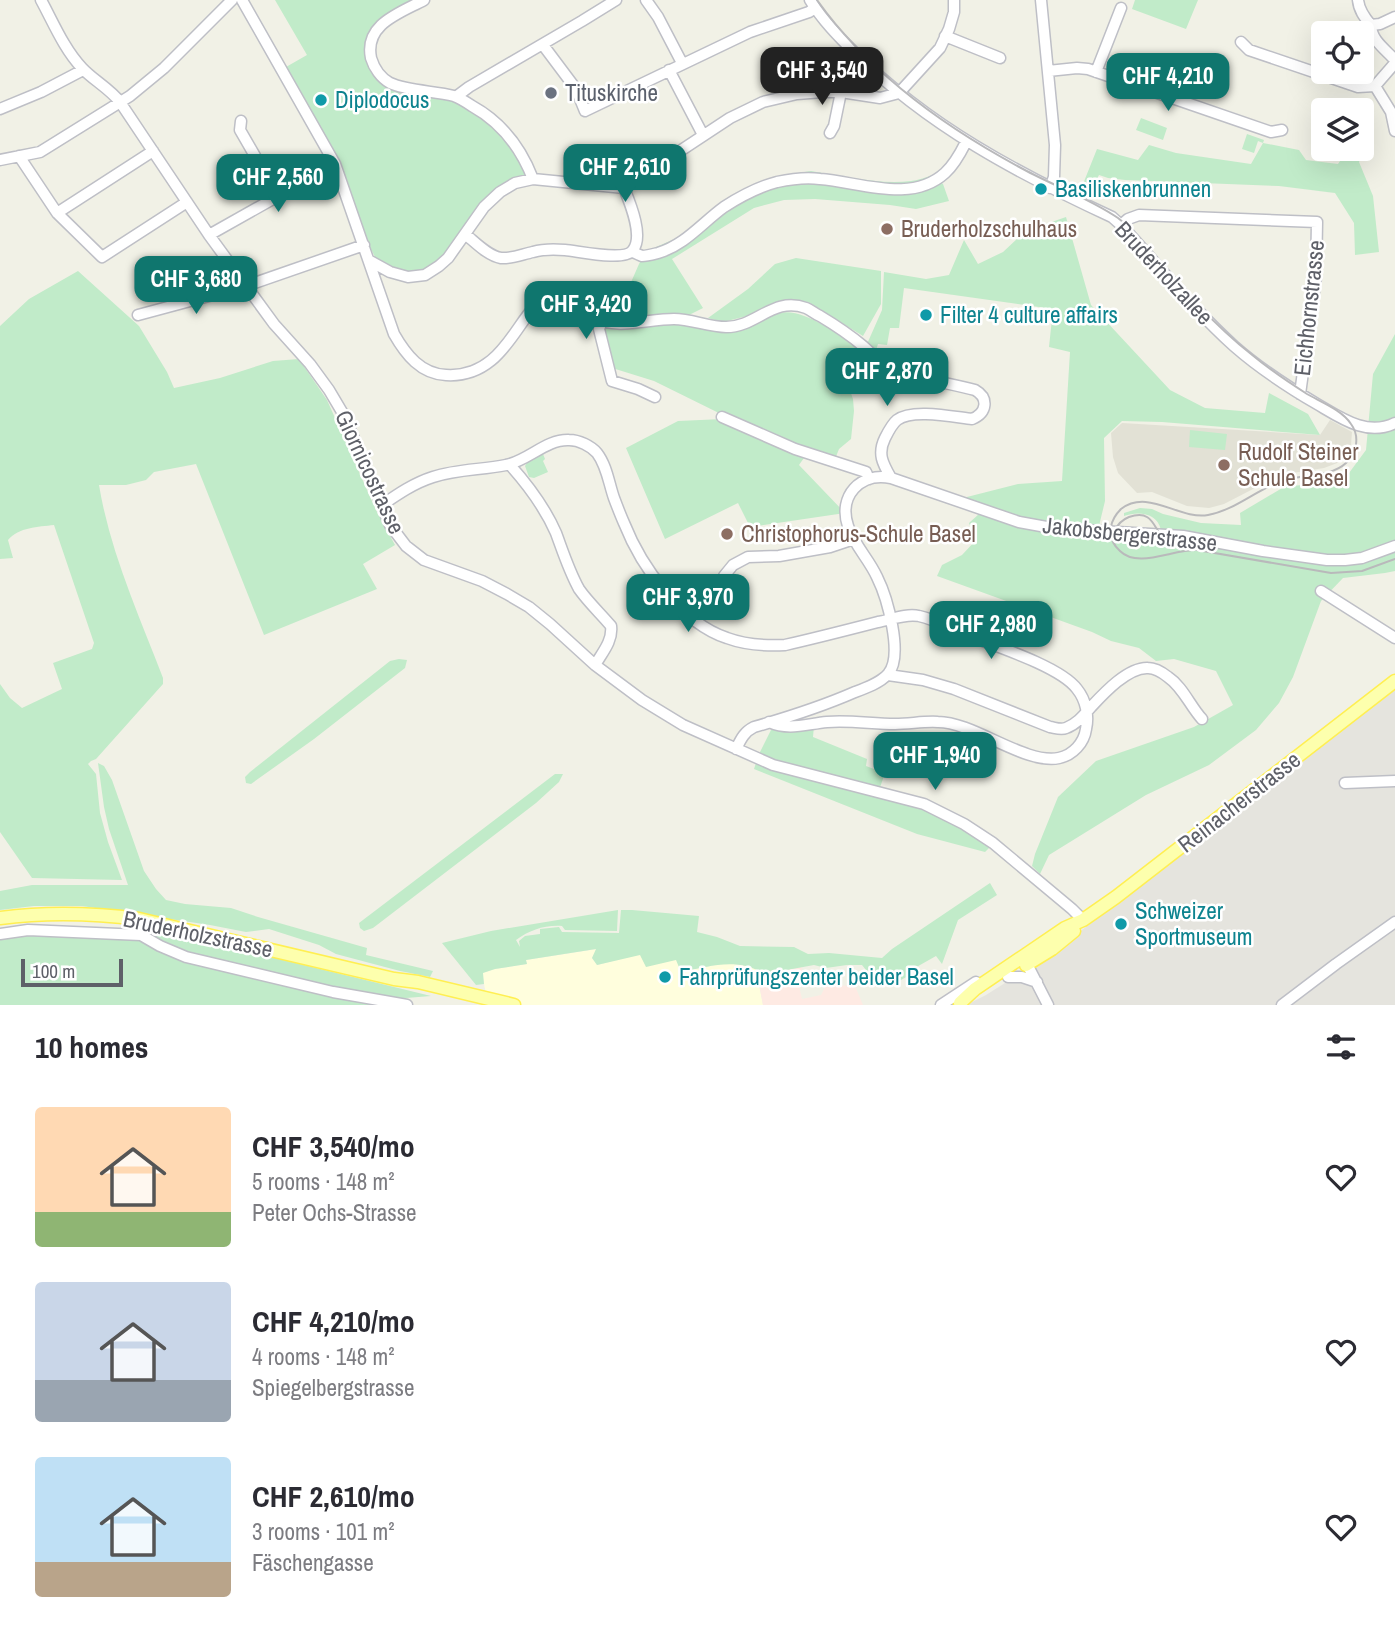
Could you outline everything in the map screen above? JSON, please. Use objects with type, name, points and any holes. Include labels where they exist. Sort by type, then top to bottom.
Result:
[{"type":"main road","name":"Reinacherstrasse","points":[[958,1004],[1008,977],[1065,928],[1083,920],[1116,897],[1395,681]]},
{"type":"main road","name":"Bruderholzstrasse","points":[[0,918],[37,914],[100,914],[139,919],[514,1005]]},
{"type":"main road","name":"Reinacherstrasse","points":[[958,1004],[975,989],[1025,961]]},
{"type":"main road","name":"Bruderholzstrasse","points":[[394,979],[417,988],[485,1005]]},
{"type":"street","name":"Giornicostrasse","points":[[41,0],[83,70],[120,102],[246,286],[329,390],[345,417],[390,525],[406,546],[424,560],[482,581],[507,594],[550,624],[595,665],[642,700],[683,725],[773,765],[924,804],[964,824],[993,843],[1083,920]]},
{"type":"street","points":[[0,160],[40,152],[130,96],[164,68],[232,0]]},
{"type":"street","points":[[243,0],[335,164],[394,334],[402,349],[421,367],[441,375],[470,373],[481,368],[494,360],[543,299],[553,298],[565,302],[602,321],[612,323],[673,319],[693,320],[722,327],[747,323],[776,306],[806,308],[846,332],[880,362],[901,371],[975,390],[984,398],[984,411],[972,419],[915,414],[898,419],[888,430],[880,447],[882,463],[891,478]]},
{"type":"street","points":[[424,0],[384,21],[376,30],[370,44],[372,60],[381,76],[392,83],[457,96],[481,111],[502,127],[517,146],[533,179]]},
{"type":"street","points":[[457,96],[616,0]]},
{"type":"street","points":[[646,0],[682,63]]},
{"type":"street","points":[[370,261],[390,272],[408,277],[425,275],[448,258],[484,207],[515,183],[533,179],[624,188],[730,118],[763,102],[797,94],[823,92],[880,98],[899,93],[940,48],[954,12],[954,0]]},
{"type":"street","points":[[1041,0],[1055,145],[1054,177],[1050,188]]},
{"type":"street","points":[[1359,0],[1359,7],[1368,21]]},
{"type":"street","points":[[543,45],[576,89],[585,111],[750,32],[809,12],[813,4]]},
{"type":"street","name":"Bruderholzallee","points":[[813,4],[863,61],[899,93],[967,142],[1050,188],[1112,217],[1226,338],[1258,365],[1300,394],[1352,424],[1372,429],[1386,427],[1395,422]]},
{"type":"street","points":[[1096,72],[1121,8]]},
{"type":"street","points":[[1374,25],[1395,17]]},
{"type":"street","points":[[945,36],[1000,58]]},
{"type":"street","points":[[1241,42],[1249,50],[1358,87],[1375,86],[1395,61],[1374,37]]},
{"type":"street","points":[[1048,71],[1077,68],[1096,72],[1271,132],[1282,130]]},
{"type":"street","points":[[0,109],[83,70]]},
{"type":"street","points":[[669,70],[703,135]]},
{"type":"street","points":[[1375,86],[1391,112],[1395,131]]},
{"type":"street","points":[[830,133],[841,92]]},
{"type":"street","points":[[241,121],[240,130],[278,196]]},
{"type":"street","points":[[632,252],[642,256],[671,248],[740,197],[780,182],[820,178],[885,189],[930,183],[946,173],[967,142]]},
{"type":"street","points":[[57,213],[153,151]]},
{"type":"street","points":[[19,156],[57,213],[102,257],[187,202]]},
{"type":"street","points":[[209,235],[335,164]]},
{"type":"street","points":[[465,234],[500,258],[548,249],[625,256],[632,252],[636,244],[636,226],[634,212],[624,188]]},
{"type":"street","name":"Eichhornstrasse","points":[[1121,225],[1139,215],[1317,222],[1316,276],[1300,394]]},
{"type":"street","points":[[138,315],[246,286],[364,245]]},
{"type":"street","points":[[602,321],[599,329],[612,381],[638,388],[655,397]]},
{"type":"street","points":[[722,416],[795,449],[866,472],[869,479],[851,492],[845,513],[855,539],[878,578],[891,619],[894,640],[894,660],[888,674],[873,684],[824,705],[754,727],[741,738],[736,749]]},
{"type":"street","points":[[382,505],[408,488],[433,477],[462,470],[510,465],[555,442],[569,440],[585,443],[597,452],[626,529],[649,570],[681,608],[701,625],[725,638],[760,646],[785,645],[891,619],[920,616],[1040,664],[1067,679],[1078,690],[1087,713],[1085,737],[1078,747],[1058,759],[1030,755],[954,724],[828,722],[794,727],[778,726],[769,722]]},
{"type":"street","points":[[510,465],[540,504],[555,530],[571,574],[581,592],[611,626],[610,640],[595,665]]},
{"type":"street","name":"Jakobsbergerstrasse","points":[[869,479],[880,476],[891,478],[1019,522],[1052,528],[1183,536],[1327,560],[1362,558],[1395,546]]},
{"type":"street","points":[[724,576],[733,565],[748,557],[792,554],[855,539]]},
{"type":"street","points":[[1321,591],[1395,638]]},
{"type":"street","points":[[888,674],[954,689],[1061,729],[1087,713],[1133,671],[1149,668],[1170,678],[1202,719]]},
{"type":"street","points":[[1345,783],[1395,781]]},
{"type":"street","points":[[1282,1005],[1395,922]]},
{"type":"street","points":[[0,934],[28,930],[141,935],[186,957],[334,992],[407,1005]]},
{"type":"street","name":"Reinacherstrasse","points":[[942,1005],[1010,959],[1025,961]]},
{"type":"street","points":[[1025,961],[1048,1005]]},
{"type":"street","points":[[1008,977],[1022,977],[1037,982]]},
{"type":"shaded area","points":[[275,0],[424,0],[376,30],[372,60],[392,84],[457,96],[481,111],[528,165],[525,176],[500,192],[439,266],[408,277],[379,265],[369,245],[339,159],[286,67],[307,55]]},
{"type":"shaded area","points":[[1135,0],[1198,0],[1186,29],[1132,9]]},
{"type":"shaded area","points":[[1141,118],[1167,128],[1163,140],[1136,130]]},
{"type":"shaded area","points":[[1247,134],[1264,140],[1263,143],[1258,141],[1254,153],[1242,149]]},
{"type":"shaded area","points":[[1263,143],[1299,150],[1306,160],[1311,161],[1338,164],[1340,161],[1359,161],[1373,196],[1379,252],[1355,255],[1354,223],[1335,193],[1279,186],[1125,180],[1099,175],[1091,190],[1083,184],[1097,149],[1138,160],[1149,145],[1176,153],[1251,164]]},
{"type":"shaded area","points":[[811,171],[887,182],[911,181],[933,175],[943,184],[949,201],[916,209],[815,199],[784,200],[754,208],[672,259],[703,308],[689,315],[710,327],[724,332],[740,331],[780,313],[789,312],[821,323],[858,349],[845,355],[841,365],[853,399],[854,411],[851,439],[839,449],[835,459],[729,418],[654,381],[609,367],[602,321],[614,321],[647,251],[679,237],[754,184],[784,175]]},
{"type":"shaded area","points":[[1066,217],[1091,305],[1170,390],[1205,408],[1265,413],[1269,393],[1308,414],[1320,435],[1122,421],[1104,438],[1105,501],[1099,526],[1161,530],[1156,520],[1147,515],[1124,516],[1124,513],[1140,508],[1201,523],[1241,525],[1240,513],[1284,487],[1337,481],[1349,473],[1366,450],[1373,374],[1395,334],[1395,571],[1343,578],[1321,601],[1293,677],[1279,703],[1256,730],[1209,765],[1146,795],[1049,855],[1040,874],[1032,866],[1058,797],[1096,761],[1194,727],[1233,705],[1216,671],[1174,659],[1156,661],[1139,648],[1111,641],[937,576],[942,565],[962,555],[976,540],[969,523],[979,514],[963,498],[1018,484],[1062,481],[1070,352],[1049,347],[1053,309],[904,288],[899,328],[890,328],[887,345],[878,344],[876,350],[867,344],[882,310],[884,272],[926,279],[949,275],[964,240],[978,264],[1003,252],[1037,220],[1043,222],[1043,225]]},
{"type":"shaded area","points":[[796,258],[881,271],[881,304],[863,336],[808,302],[781,300],[751,315],[723,322],[708,318],[748,289],[775,264]]},
{"type":"shaded area","points":[[78,271],[139,326],[174,388],[220,378],[273,361],[299,359],[327,400],[376,510],[395,545],[363,564],[377,589],[264,635],[196,464],[154,472],[146,480],[126,485],[99,485],[110,535],[163,678],[163,684],[96,759],[88,764],[96,774],[100,813],[122,880],[32,878],[0,832],[0,684],[22,708],[62,689],[53,663],[92,649],[94,643],[54,525],[18,532],[8,540],[13,558],[0,559],[0,326],[29,299]]},
{"type":"shaded area","points":[[723,419],[806,455],[799,465],[845,513],[750,527],[738,503],[665,539],[626,448],[678,421]]},
{"type":"shaded area","name":"Rudolf Steiner Schule Basel","points":[[1330,420],[1352,432],[1351,445],[1340,462],[1324,468],[1286,474],[1224,504],[1209,508],[1187,506],[1152,492],[1137,493],[1118,473],[1113,457],[1111,433],[1122,423],[1320,435]]},
{"type":"shaded area","points":[[1190,430],[1227,434],[1225,450],[1189,447]]},
{"type":"shaded area","points":[[543,454],[548,472],[534,478],[529,477],[525,466],[528,461]]},
{"type":"shaded area","points":[[407,660],[405,668],[314,739],[251,784],[246,783],[245,777],[250,772],[390,661]]},
{"type":"shaded area","points":[[1395,690],[1395,1005],[966,1005],[1052,953]]},
{"type":"shaded area","points":[[814,726],[813,737],[867,759],[866,766],[885,773],[877,796],[938,816],[961,827],[990,847],[985,852],[917,834],[754,769],[771,730]]},
{"type":"shaded area","points":[[98,763],[104,766],[112,780],[144,871],[166,900],[231,908],[367,948],[366,955],[433,971],[430,977],[336,954],[319,945],[269,929],[246,932],[82,906],[34,906],[0,910],[0,891],[32,885],[128,885],[109,829]]},
{"type":"shaded area","points":[[555,774],[563,774],[559,782],[536,803],[373,928],[364,931],[360,928],[359,923]]},
{"type":"shaded area","points":[[990,883],[997,895],[958,920],[942,964],[936,956],[913,969],[910,975],[884,985],[862,965],[826,968],[814,965],[765,974],[744,966],[724,964],[681,972],[676,960],[646,967],[640,955],[597,965],[592,958],[596,949],[526,960],[527,964],[495,969],[483,973],[484,984],[476,985],[442,943],[491,931],[618,910],[617,931],[565,930],[562,926],[549,926],[532,931],[516,940],[520,947],[519,941],[525,936],[540,934],[540,929],[559,927],[562,932],[619,933],[621,910],[632,910],[699,916],[697,932],[740,946],[794,947],[808,954],[829,953],[882,958]]},
{"type":"shaded area","points":[[144,926],[431,996],[399,1001],[204,959],[160,943],[146,933]]},
{"type":"shaded area","points":[[16,933],[136,938],[172,954],[385,1005],[0,1005],[0,936]]},
{"type":"shaded area","points":[[597,949],[592,958],[597,965],[640,954],[677,959],[681,972],[725,963],[754,967],[765,974],[759,981],[763,1005],[488,1005],[482,973],[527,964],[526,960]]},
{"type":"shaded area","points":[[802,967],[801,976],[797,977],[802,999],[821,995],[826,985],[855,986],[863,1005],[763,1005],[759,981],[765,974]]},
{"type":"tram line","points":[[817,0],[860,51],[910,96],[937,116],[994,153],[1118,218],[1202,310],[1234,340],[1286,380],[1337,410],[1354,429],[1355,449],[1350,459],[1340,468],[1275,484],[1218,512],[1197,515],[1153,503],[1131,503],[1119,511],[1112,524],[1112,540],[1120,551],[1127,556],[1146,558],[1197,550],[1331,573],[1362,571],[1395,559]]},
{"type":"tram line","points":[[1114,532],[1126,518],[1144,516],[1167,541],[1189,546]]},
{"type":"place","name":"Tituskirche","points":[[551,93]]},
{"type":"place","name":"Diplodocus","points":[[321,100]]},
{"type":"place","name":"Basiliskenbrunnen","points":[[1041,189]]},
{"type":"place","name":"Bruderholzschulhaus","points":[[887,229]]},
{"type":"place","name":"Filter 4 culture affairs","points":[[926,315]]},
{"type":"place","name":"Rudolf Steiner Schule Basel","points":[[1224,465]]},
{"type":"place","name":"Christophorus-Schule Basel","points":[[727,534]]},
{"type":"place","name":"Schweizer Sportmuseum","points":[[1121,924]]},
{"type":"place","name":"Fahrprüfungszenter beider Basel","points":[[665,977]]}]
